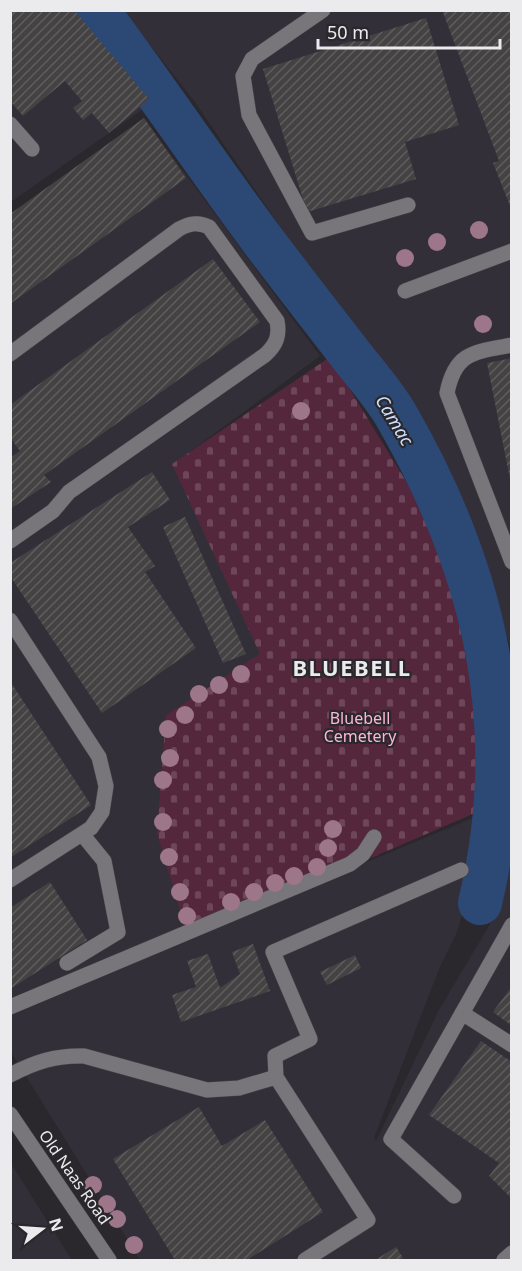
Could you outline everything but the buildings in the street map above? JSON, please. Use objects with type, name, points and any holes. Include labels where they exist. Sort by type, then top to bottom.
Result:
[{"type":"street","points":[[323,10],[252,59],[243,76],[249,115],[312,233],[408,205]]},
{"type":"street","points":[[10,124],[32,149]]},
{"type":"street","points":[[10,354],[179,229],[201,223],[209,227],[277,321],[279,330],[275,344],[266,355],[69,492],[53,511],[10,541]]},
{"type":"street","points":[[405,291],[512,251]]},
{"type":"street","points":[[512,345],[465,356],[451,371],[447,393],[462,439],[503,534],[512,562]]},
{"type":"street","points":[[10,620],[77,721],[105,772],[106,793],[102,812],[97,821],[82,834],[10,880]]},
{"type":"street","points":[[67,963],[118,932],[104,861],[82,834]]},
{"type":"street","points":[[10,1007],[350,864],[363,854],[374,837]]},
{"type":"street","points":[[305,1260],[368,1220],[276,1077],[275,1056],[310,1039],[273,952],[461,870]]},
{"type":"street","points":[[453,1196],[391,1139],[512,925]]},
{"type":"street","points":[[462,1013],[512,1045]]},
{"type":"street","points":[[10,1075],[26,1067],[63,1056],[84,1056],[207,1090],[239,1088],[276,1077]]},
{"type":"street","name":"Old Naas Road","points":[[10,1114],[109,1260]]},
{"type":"street","points":[[504,1260],[512,1253]]},
{"type":"shaded area","points":[[11,11],[82,11],[156,100],[11,202]]},
{"type":"shaded area","points":[[123,11],[511,11],[511,649],[476,540],[428,443],[195,102]]},
{"type":"shaded area","points":[[144,118],[320,356],[173,464],[261,654],[166,715],[238,915],[485,813],[478,861],[457,932],[439,969],[374,1138],[376,1141],[439,1010],[496,914],[506,832],[511,821],[511,1260],[140,1260],[11,1052],[11,214]]},
{"type":"shaded area","points":[[11,1164],[15,1170],[72,1260],[11,1260]]},
{"type":"green space","name":"Bluebell Cemetery","points":[[330,357],[423,509],[463,617],[485,723],[482,810],[188,937],[157,833],[166,715],[260,654],[172,464]]},
{"type":"waterway","name":"Camac","points":[[97,10],[248,221],[387,402],[428,475],[453,533],[473,592],[487,652],[495,713],[497,775],[492,838],[480,903]]},
{"type":"district","name":"BLUEBELL","points":[[352,667]]}]
